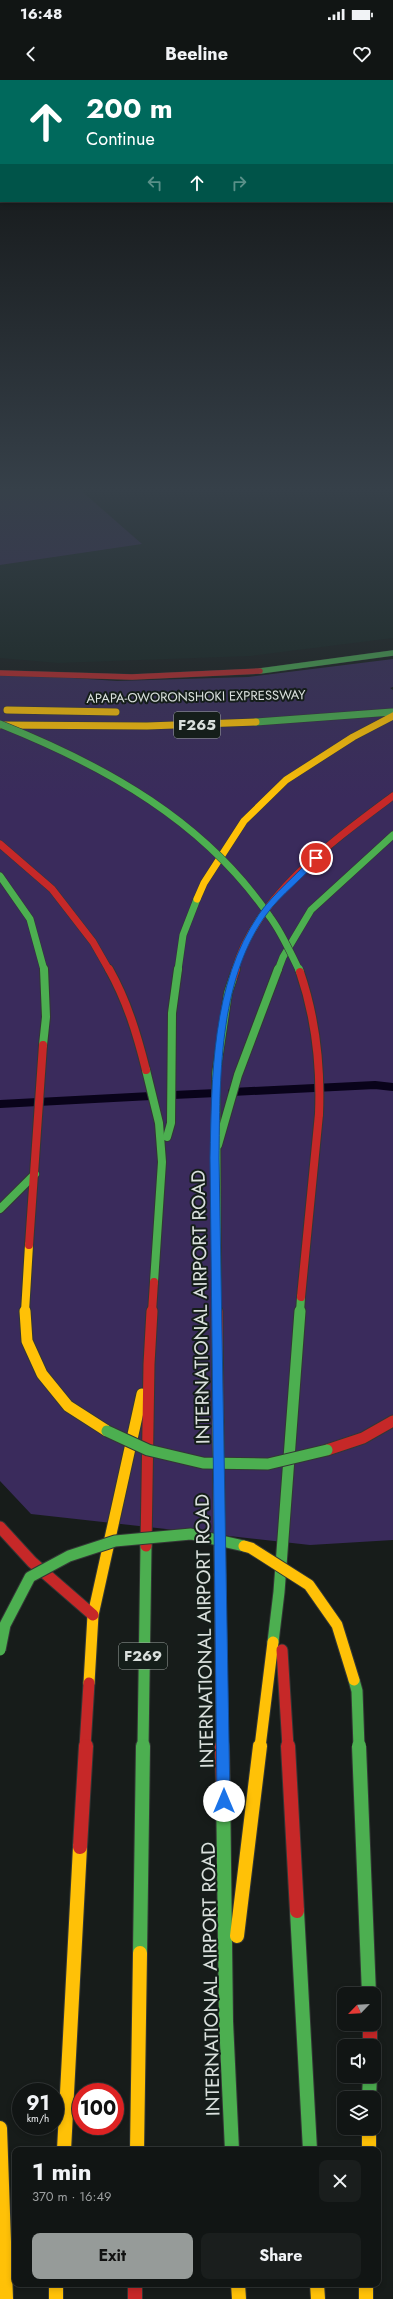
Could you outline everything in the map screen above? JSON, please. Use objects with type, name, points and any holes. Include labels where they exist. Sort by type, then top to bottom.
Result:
[{"type":"main road","name":"APAPA-OWORONSHOKI EXPRESSWAY","points":[[0,673],[107,678],[213,675],[264,671],[393,653]]},
{"type":"main road","name":"APAPA-OWORONSHOKI EXPRESSWAY","points":[[0,710],[124,712]]},
{"type":"main road","name":"APAPA-OWORONSHOKI EXPRESSWAY","points":[[0,724],[135,727],[245,723],[393,712]]},
{"type":"main road","points":[[162,1162],[171,1123],[172,1013],[183,935],[204,883],[244,820],[286,780],[353,737],[393,716]]},
{"type":"main road","points":[[0,724],[63,748],[104,769],[141,792],[208,844],[239,875],[270,915],[294,960],[307,993],[317,1029],[322,1069],[319,1114],[298,1328],[279,1592],[226,2021]]},
{"type":"main road","name":"INTERNATIONAL AIRPORT ROAD","points":[[232,2147],[226,2021],[215,1158],[219,1126],[216,1074],[228,993],[242,950],[263,914],[337,837],[393,796]]},
{"type":"main road","points":[[219,1126],[283,957],[312,910],[393,835]]},
{"type":"main road","points":[[0,844],[52,889],[93,942],[123,994],[135,1028],[159,1123],[162,1162]]},
{"type":"main road","points":[[0,876],[30,919],[44,966],[46,1016],[36,1109],[36,1174],[24,1305],[27,1341],[42,1374],[68,1406],[107,1431],[148,1450],[203,1463],[268,1464],[327,1450],[363,1438],[393,1421]]},
{"type":"main road","name":"F269","points":[[137,2147],[149,1364],[162,1162]]},
{"type":"main road","points":[[0,1209],[36,1174]]},
{"type":"main road","points":[[64,2147],[93,1615],[149,1364]]},
{"type":"main road","points":[[0,1527],[9,1538],[54,1581],[93,1615]]},
{"type":"main road","points":[[0,1650],[5,1625],[30,1577],[69,1556],[115,1541],[191,1534],[251,1548],[309,1585],[337,1625],[357,1690],[369,1987]]},
{"type":"main road","points":[[279,1592],[310,2147]]},
{"type":"main road","points":[[0,2128],[6,2299]]},
{"type":"main road","points":[[369,2135],[369,2147]]},
{"type":"main road","points":[[56,2287],[56,2299]]},
{"type":"main road","points":[[135,2287],[135,2299]]},
{"type":"main road","points":[[238,2287],[239,2299]]},
{"type":"main road","points":[[317,2287],[318,2299]]},
{"type":"main road","points":[[366,2287],[366,2299]]},
{"type":"shaded area","points":[[0,592],[393,592],[393,638],[251,656],[58,663],[0,658]]},
{"type":"shaded area","points":[[393,659],[393,687],[390,688],[393,690],[393,1540],[310,1545],[31,1514],[0,1481],[0,673],[117,681],[248,677]]},
{"type":"waterway","points":[[232,1092],[375,1085],[393,1087]]},
{"type":"waterway","points":[[173,1095],[217,1093]]},
{"type":"waterway","points":[[0,1104],[151,1096]]},
{"type":"traffic: fast","points":[[260,671],[393,653]]},
{"type":"traffic: fast","points":[[256,722],[392,712]]},
{"type":"traffic: fast","points":[[0,724],[107,772],[172,814],[202,839],[230,866],[273,920],[300,972]]},
{"type":"traffic: fast","points":[[218,1145],[238,1075],[283,957],[311,910],[393,835]]},
{"type":"traffic: fast","points":[[0,876],[30,919],[44,966],[46,1017],[43,1045]]},
{"type":"traffic: fast","points":[[167,1137],[171,1123],[172,1013],[183,935],[197,899]]},
{"type":"traffic: fast","points":[[217,1300],[216,1074],[228,993],[233,978]]},
{"type":"traffic: fast","points":[[146,1070],[159,1123],[162,1162],[154,1282]]},
{"type":"traffic: fast","points":[[0,1209],[35,1174]]},
{"type":"traffic: fast","points":[[273,1642],[279,1592],[301,1297]]},
{"type":"traffic: fast","points":[[107,1431],[148,1450],[203,1463],[268,1464],[327,1450]]},
{"type":"traffic: fast","points":[[0,1650],[5,1625],[30,1577],[69,1556],[115,1541],[191,1534],[244,1546]]},
{"type":"traffic: fast","points":[[140,1953],[146,1546]]},
{"type":"traffic: fast","points":[[354,1680],[357,1691],[369,1987]]},
{"type":"traffic: fast","points":[[223,1784],[226,2021],[232,2147]]},
{"type":"traffic: fast","points":[[297,1911],[310,2147]]},
{"type":"traffic: fast","points":[[369,2091],[370,2083]]},
{"type":"traffic: slow","points":[[7,710],[116,712]]},
{"type":"traffic: slow","points":[[197,899],[204,883],[244,821],[286,780],[353,737],[393,716]]},
{"type":"traffic: slow","points":[[0,725],[147,726],[256,722]]},
{"type":"traffic: slow","points":[[29,1245],[24,1305],[27,1341],[42,1374],[68,1406],[107,1431]]},
{"type":"traffic: slow","points":[[89,1683],[93,1615],[142,1394]]},
{"type":"traffic: slow","points":[[218,1421],[220,1575]]},
{"type":"traffic: slow","points":[[244,1546],[251,1548],[309,1585],[337,1625],[354,1680]]},
{"type":"traffic: slow","points":[[237,1936],[273,1642]]},
{"type":"traffic: slow","points":[[64,2147],[80,1847]]},
{"type":"traffic: slow","points":[[137,2147],[140,1953]]},
{"type":"traffic: slow","points":[[0,2128],[6,2299]]},
{"type":"traffic: slow","points":[[369,2135],[369,2147]]},
{"type":"traffic: slow","points":[[56,2287],[56,2299]]},
{"type":"traffic: slow","points":[[238,2287],[239,2299]]},
{"type":"traffic: slow","points":[[317,2287],[318,2299]]},
{"type":"traffic: slow","points":[[366,2287],[366,2299]]},
{"type":"traffic: jam","points":[[0,673],[132,677],[260,671]]},
{"type":"traffic: jam","points":[[233,978],[241,952],[256,925],[289,883],[350,828],[393,796]]},
{"type":"traffic: jam","points":[[0,844],[52,889],[93,942],[123,994],[135,1028],[146,1070]]},
{"type":"traffic: jam","points":[[300,972],[315,1024],[320,1077],[319,1114]]},
{"type":"traffic: jam","points":[[29,1245],[43,1045]]},
{"type":"traffic: jam","points":[[301,1297],[319,1114]]},
{"type":"traffic: jam","points":[[146,1546],[149,1364],[154,1282]]},
{"type":"traffic: jam","points":[[217,1300],[218,1421]]},
{"type":"traffic: jam","points":[[327,1450],[363,1438],[393,1421]]},
{"type":"traffic: jam","points":[[0,1527],[32,1562],[93,1615]]},
{"type":"traffic: jam","points":[[220,1575],[223,1784]]},
{"type":"traffic: jam","points":[[282,1650],[297,1911]]},
{"type":"traffic: jam","points":[[80,1847],[89,1683]]},
{"type":"traffic: jam","points":[[370,2031],[370,2039]]},
{"type":"traffic: jam","points":[[135,2287],[135,2299]]},
{"type":"route","points":[[224,1801],[215,1158],[216,1074],[228,993],[242,950],[263,914],[316,858]]}]
